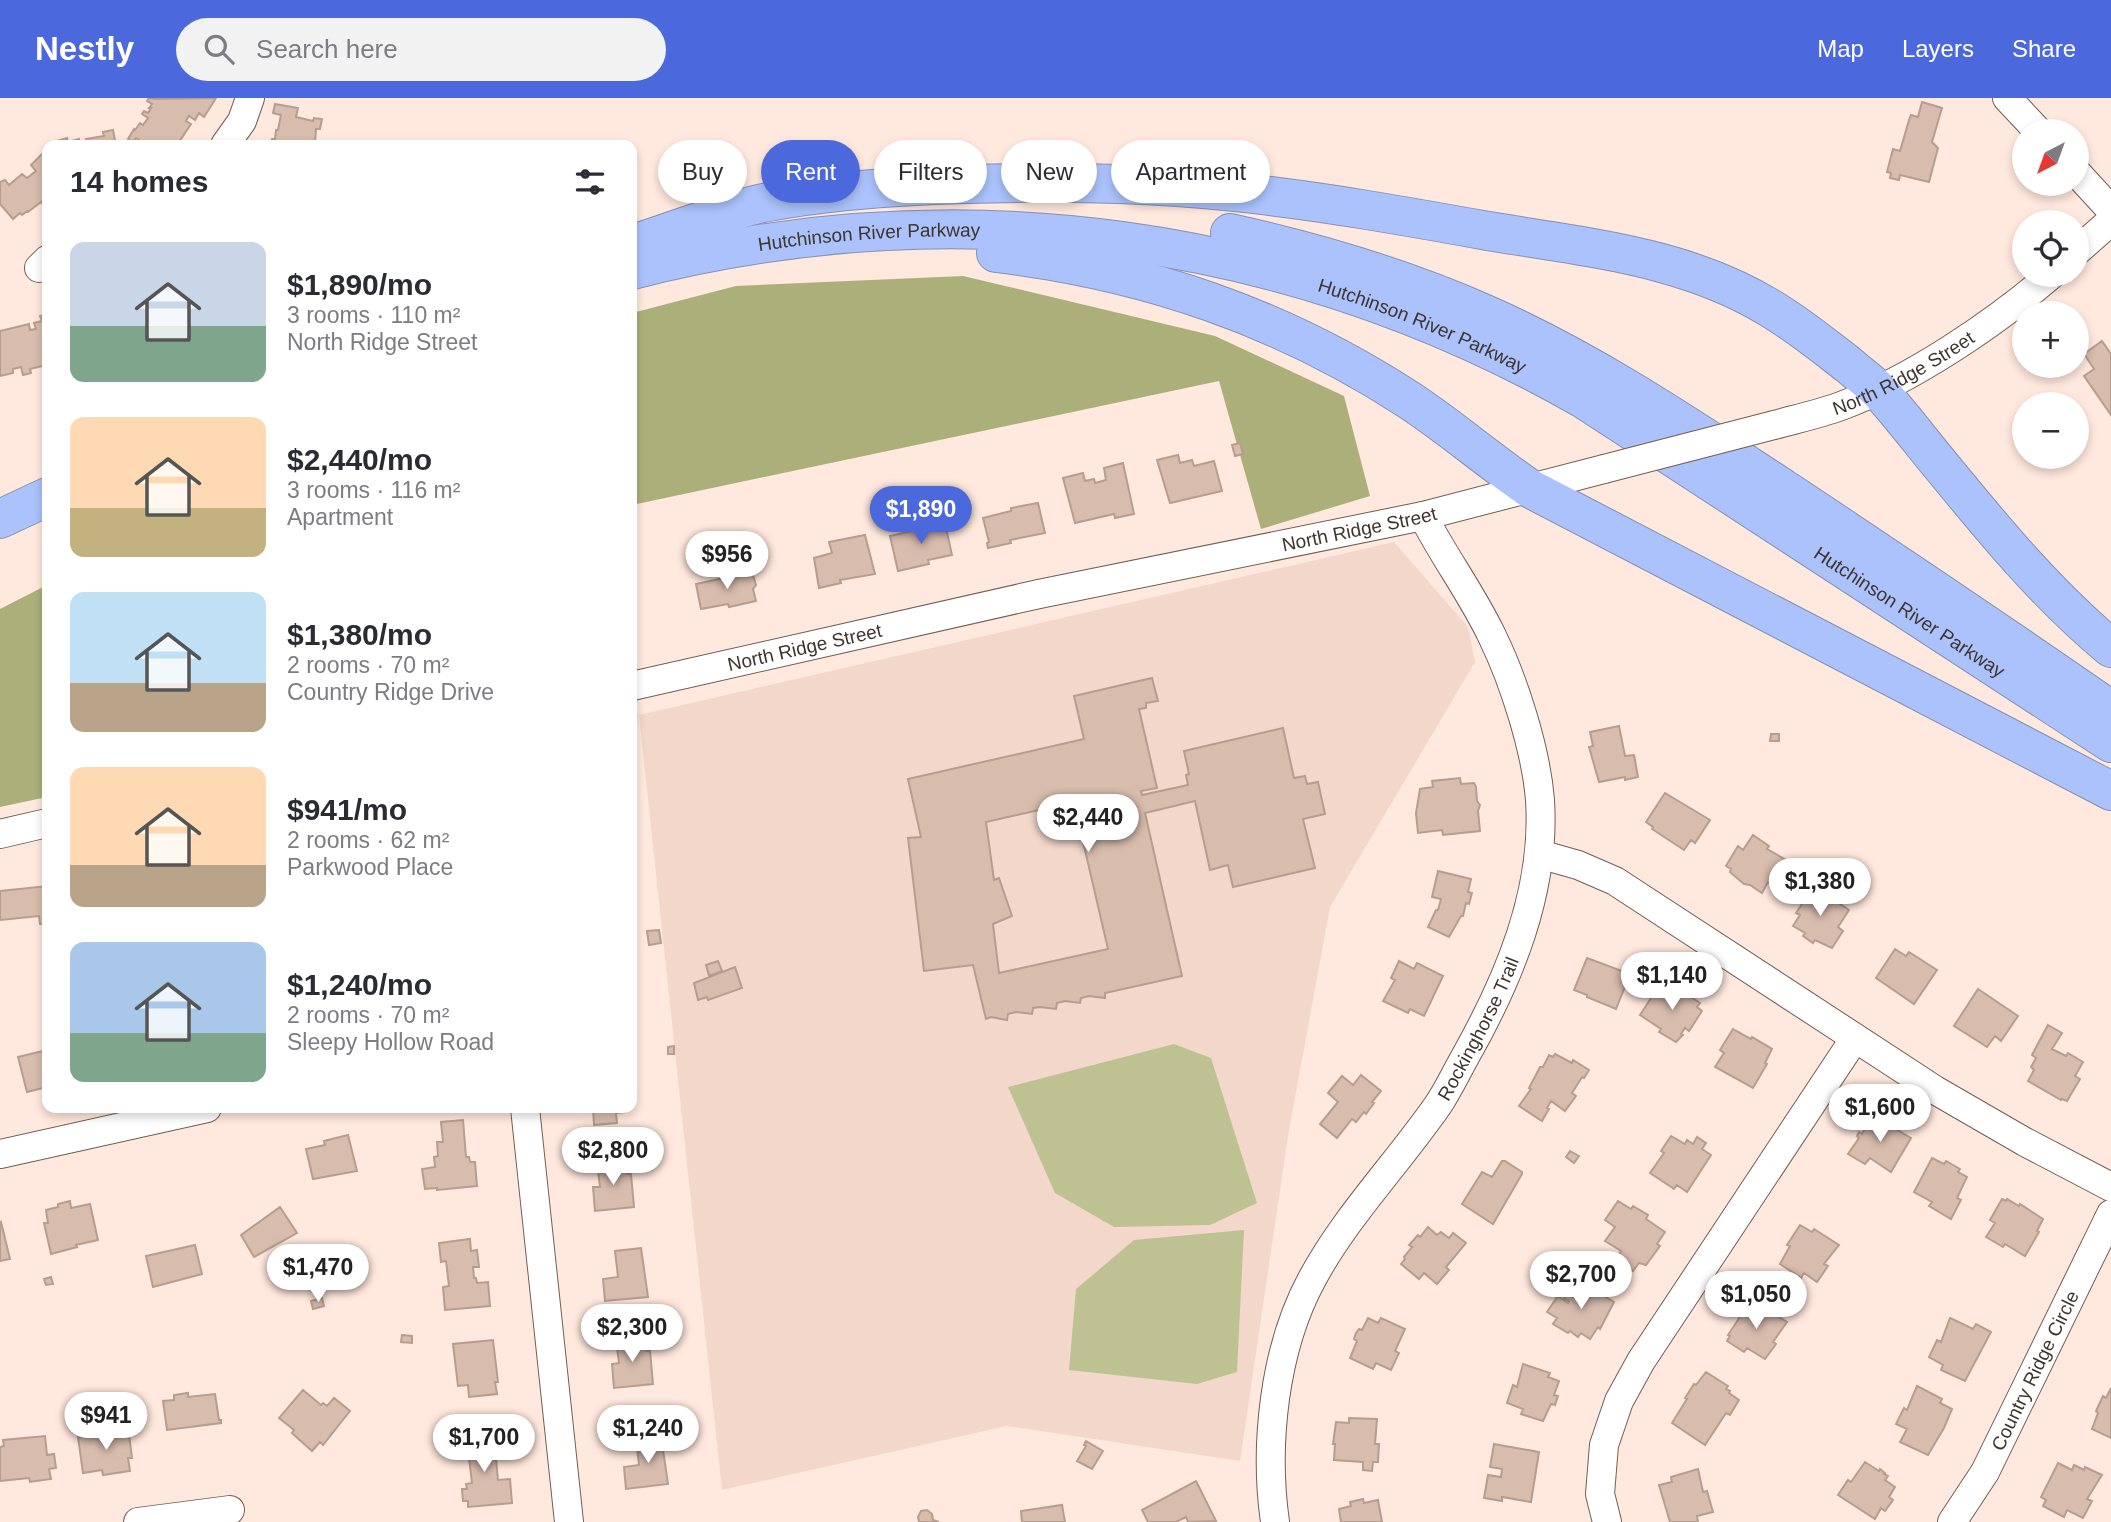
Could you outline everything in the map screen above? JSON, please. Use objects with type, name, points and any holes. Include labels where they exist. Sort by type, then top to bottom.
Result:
[{"type":"highway","points":[[639,255],[758,204],[819,195],[921,186],[1023,182],[1107,184],[1264,195],[1364,209],[1613,252],[1679,267],[1731,287],[1766,305],[1878,390],[2019,559],[2053,595],[2111,648]]},
{"type":"highway","name":"Hutchinson River Parkway","points":[[639,255],[751,219],[823,210],[930,204],[991,204],[1076,210],[1181,223],[1288,246],[1356,266],[1424,289],[1492,317],[1558,348],[1621,383],[1711,439],[2111,710]]},
{"type":"highway","name":"Hutchinson River Parkway","points":[[639,255],[718,250],[789,239],[897,230],[1040,232],[1148,244],[1253,265],[1322,284],[1455,334],[1521,365],[1585,400],[2111,743]]},
{"type":"highway","points":[[639,255],[934,248],[1041,259],[1133,277],[1255,318],[1343,360],[1429,414],[1529,488],[2111,791]]},
{"type":"highway","points":[[0,519],[42,499]]},
{"type":"highway","points":[[0,547],[42,527]]},
{"type":"street","points":[[229,140],[242,121],[250,98]]},
{"type":"street","points":[[2007,98],[2027,119]]},
{"type":"street","points":[[2090,187],[2111,210]]},
{"type":"street","points":[[2089,240],[2111,221]]},
{"type":"street","name":"North Ridge Street","points":[[637,686],[1039,594],[1423,516],[1832,409],[1878,390],[1926,363],[1987,325],[2037,287]]},
{"type":"street","name":"Rockinghorse Trail","points":[[1275,1522],[1271,1446],[1277,1387],[1290,1332],[1311,1282],[1338,1236],[1440,1102],[1488,1016],[1530,906],[1539,853],[1540,799],[1530,743],[1511,685],[1492,636],[1423,516]]},
{"type":"street","points":[[0,834],[42,824]]},
{"type":"street","points":[[1539,853],[1578,865],[1615,881],[1935,1090],[2111,1187]]},
{"type":"street","points":[[1607,1522],[1600,1494],[1604,1445],[1619,1401],[1649,1349],[1854,1038]]},
{"type":"street","points":[[0,1154],[184,1113]]},
{"type":"street","points":[[527,1113],[569,1522]]},
{"type":"street","name":"Country Ridge Circle","points":[[1952,1522],[1985,1472],[2111,1214]]},
{"type":"street","points":[[138,1522],[230,1510]]},
{"type":"shaded area","points":[[1394,542],[1468,627],[1475,662],[1330,907],[1288,1136],[1240,1461],[1007,1426],[722,1490],[639,715]]},
{"type":"green space","points":[[963,276],[1215,336],[1344,396],[1370,496],[1261,529],[1219,381],[637,504],[637,312],[736,286]]},
{"type":"green space","points":[[42,588],[42,798],[0,807],[0,609]]},
{"type":"green space","points":[[1174,1044],[1211,1058],[1257,1203],[1210,1225],[1114,1227],[1055,1193],[1008,1087]]},
{"type":"green space","points":[[1244,1230],[1237,1372],[1197,1384],[1069,1370],[1076,1289],[1134,1240]]},
{"type":"building","points":[[149,98],[216,98],[204,117],[199,113],[195,120],[189,116],[186,121],[191,124],[180,140],[130,140],[134,129],[140,123],[143,125],[148,118],[142,114],[144,111],[148,113],[151,108],[152,104],[147,101]]},
{"type":"building","points":[[1922,102],[1942,108],[1932,142],[1938,148],[1929,182],[1900,175],[1899,180],[1890,178],[1891,173],[1887,172],[1893,149],[1900,151],[1911,115],[1918,117]]},
{"type":"building","points":[[275,104],[298,108],[296,117],[313,121],[314,118],[322,119],[320,129],[316,129],[315,140],[272,140],[275,139],[281,115],[273,113]]},
{"type":"building","points":[[113,130],[115,140],[86,140],[104,136],[103,132]]},
{"type":"building","points":[[42,154],[42,203],[13,219],[0,204],[0,182],[5,180],[9,185],[22,174],[27,178],[36,171],[31,165]]},
{"type":"building","points":[[42,321],[42,366],[30,369],[31,373],[23,375],[21,367],[13,369],[13,373],[0,376],[0,331],[29,324],[30,330],[36,329],[34,323]]},
{"type":"building","points":[[2102,341],[2111,354],[2111,415],[2085,378],[2089,378],[2089,372],[2094,369],[2089,362],[2089,350]]},
{"type":"building","points":[[1240,443],[1243,454],[1235,456],[1232,445]]},
{"type":"building","points":[[1178,455],[1180,463],[1192,460],[1194,466],[1214,461],[1222,491],[1170,503],[1157,460]]},
{"type":"building","points":[[1123,463],[1134,514],[1115,518],[1114,514],[1075,523],[1063,478],[1083,473],[1085,481],[1094,479],[1095,483],[1106,480],[1104,468]]},
{"type":"building","points":[[1038,503],[1045,533],[1010,540],[1011,543],[988,548],[983,518],[1011,511],[1011,508]]},
{"type":"building","points":[[944,519],[952,555],[898,571],[890,536]]},
{"type":"building","points":[[865,535],[875,574],[840,580],[841,583],[819,588],[814,558],[832,553],[829,542]]},
{"type":"building","points":[[752,572],[756,585],[753,589],[756,601],[701,609],[696,584]]},
{"type":"building","points":[[1152,678],[1158,701],[1146,703],[1146,708],[1139,709],[1157,788],[1141,791],[1142,795],[1188,785],[1186,775],[1189,774],[1184,751],[1283,728],[1294,778],[1305,776],[1307,784],[1318,782],[1325,814],[1303,819],[1315,868],[1233,887],[1228,865],[1210,870],[1195,801],[1145,813],[1182,976],[1105,993],[1105,998],[1089,996],[1081,998],[1080,1003],[1057,1003],[1056,1009],[1040,1007],[1033,1008],[1032,1014],[1008,1014],[1007,1020],[991,1017],[986,1019],[973,965],[924,971],[908,838],[921,837],[908,779],[1084,739],[1074,696]],"holes":[[[1092,798],[1096,816],[1078,820],[1108,949],[999,973],[993,924],[1012,916],[999,878],[994,880],[986,822]]]},
{"type":"building","points":[[1619,726],[1625,756],[1634,755],[1638,777],[1599,782],[1589,747],[1593,746],[1590,732]]},
{"type":"building","points":[[1771,734],[1779,734],[1779,741],[1770,741]]},
{"type":"building","points":[[1460,778],[1461,784],[1474,783],[1476,787],[1480,805],[1480,831],[1443,835],[1442,830],[1418,833],[1416,813],[1420,789],[1433,787],[1432,781]]},
{"type":"building","points":[[1665,793],[1710,820],[1695,843],[1691,840],[1684,850],[1646,822]]},
{"type":"building","points":[[1753,835],[1769,846],[1767,849],[1788,861],[1772,885],[1768,882],[1762,893],[1744,884],[1726,866],[1738,846],[1743,850]]},
{"type":"building","points":[[1438,871],[1471,879],[1468,892],[1472,893],[1469,904],[1466,903],[1463,916],[1449,937],[1428,927],[1441,899],[1432,897]]},
{"type":"building","points":[[42,887],[42,924],[39,916],[0,920],[0,891]]},
{"type":"building","points":[[1808,887],[1832,903],[1834,900],[1849,910],[1838,927],[1843,931],[1832,948],[1815,940],[1813,943],[1803,936],[1805,933],[1793,926],[1800,915],[1796,913],[1802,904],[1798,902]]},
{"type":"building","points":[[659,930],[661,943],[649,945],[647,931]]},
{"type":"building","points":[[1895,949],[1906,956],[1909,952],[1937,970],[1914,1004],[1876,978]]},
{"type":"building","points":[[1587,958],[1630,974],[1616,1009],[1574,990]]},
{"type":"building","points":[[718,961],[722,971],[709,976],[706,965]]},
{"type":"building","points":[[1399,961],[1414,969],[1417,963],[1443,976],[1424,1016],[1410,1009],[1408,1013],[1383,1001],[1395,980],[1391,978]]},
{"type":"building","points":[[735,967],[742,988],[708,1000],[707,997],[698,1000],[694,983]]},
{"type":"building","points":[[1668,982],[1700,1003],[1697,1007],[1702,1011],[1689,1031],[1685,1028],[1681,1034],[1683,1035],[1676,1042],[1659,1032],[1661,1029],[1640,1015],[1653,995],[1659,996]]},
{"type":"building","points":[[1978,989],[2018,1016],[2001,1041],[1995,1036],[1987,1047],[1954,1026]]},
{"type":"building","points":[[2048,1025],[2062,1033],[2052,1049],[2066,1056],[2068,1053],[2083,1062],[2075,1076],[2080,1079],[2067,1101],[2028,1081],[2036,1058],[2032,1055]]},
{"type":"building","points":[[1733,1029],[1772,1049],[1753,1088],[1715,1067],[1724,1053],[1720,1050]]},
{"type":"building","points":[[674,1046],[674,1054],[668,1054],[668,1047]]},
{"type":"building","points":[[42,1051],[42,1088],[27,1092],[18,1057]]},
{"type":"building","points":[[1555,1054],[1572,1063],[1573,1060],[1589,1070],[1572,1093],[1576,1096],[1565,1111],[1551,1101],[1542,1121],[1519,1106],[1531,1089],[1529,1088],[1540,1067],[1543,1067],[1549,1055],[1553,1057]]},
{"type":"building","points":[[1361,1075],[1381,1091],[1366,1114],[1364,1112],[1356,1122],[1352,1119],[1337,1138],[1320,1124],[1338,1102],[1328,1093],[1342,1076],[1353,1085]]},
{"type":"building","points":[[593,1113],[616,1113],[617,1123],[594,1125]]},
{"type":"building","points":[[1872,1115],[1911,1138],[1891,1172],[1870,1158],[1865,1164],[1848,1154],[1859,1138],[1859,1132],[1862,1134]]},
{"type":"building","points":[[463,1120],[466,1157],[469,1157],[470,1162],[475,1162],[477,1186],[425,1189],[422,1169],[435,1167],[434,1157],[438,1156],[437,1142],[443,1142],[441,1122]]},
{"type":"building","points":[[348,1135],[357,1171],[313,1179],[306,1149],[325,1145],[324,1141]]},
{"type":"building","points":[[1671,1136],[1685,1144],[1687,1140],[1693,1144],[1697,1137],[1706,1143],[1702,1149],[1711,1155],[1687,1192],[1677,1185],[1674,1189],[1650,1173],[1664,1153],[1661,1151]]},
{"type":"building","points":[[1570,1151],[1579,1156],[1574,1163],[1566,1157]]},
{"type":"building","points":[[1932,1158],[1944,1164],[1946,1161],[1960,1169],[1958,1172],[1967,1177],[1957,1198],[1961,1200],[1951,1219],[1929,1206],[1932,1202],[1914,1192]]},
{"type":"building","points":[[625,1160],[627,1174],[631,1174],[634,1207],[595,1211],[593,1187],[600,1187],[597,1163]]},
{"type":"building","points":[[1502,1161],[1522,1174],[1493,1224],[1462,1204],[1482,1172],[1492,1177]]},
{"type":"building","points":[[2002,1199],[2019,1206],[2020,1204],[2043,1219],[2025,1256],[1986,1237],[1995,1223],[1990,1220]]},
{"type":"building","points":[[70,1201],[71,1208],[90,1204],[98,1240],[51,1254],[44,1223],[48,1223],[46,1210]]},
{"type":"building","points":[[1618,1201],[1648,1215],[1646,1219],[1665,1232],[1657,1244],[1660,1246],[1646,1265],[1639,1263],[1633,1271],[1616,1259],[1621,1251],[1605,1241],[1615,1227],[1605,1220]]},
{"type":"building","points":[[280,1207],[297,1233],[254,1257],[241,1235]]},
{"type":"building","points":[[0,1223],[10,1259],[0,1261]]},
{"type":"building","points":[[1800,1225],[1812,1232],[1814,1229],[1839,1245],[1824,1264],[1828,1266],[1817,1282],[1804,1273],[1801,1278],[1780,1264],[1790,1246],[1787,1245]]},
{"type":"building","points":[[1428,1227],[1437,1235],[1441,1232],[1449,1238],[1453,1233],[1466,1243],[1446,1267],[1449,1270],[1437,1284],[1424,1273],[1419,1279],[1401,1264],[1412,1247],[1409,1245]]},
{"type":"building","points":[[470,1239],[471,1251],[477,1250],[479,1267],[473,1267],[474,1278],[477,1283],[488,1282],[490,1306],[445,1310],[443,1287],[449,1286],[446,1261],[441,1262],[439,1243]]},
{"type":"building","points":[[195,1245],[202,1274],[153,1287],[146,1256]]},
{"type":"building","points":[[641,1248],[648,1297],[605,1301],[603,1279],[618,1277],[615,1251]]},
{"type":"building","points":[[51,1277],[53,1284],[46,1285],[44,1279]]},
{"type":"building","points":[[1574,1283],[1588,1292],[1591,1288],[1614,1302],[1600,1329],[1598,1327],[1590,1339],[1581,1333],[1578,1337],[1570,1331],[1568,1333],[1553,1324],[1557,1318],[1547,1312],[1558,1296],[1568,1303],[1564,1298]]},
{"type":"building","points":[[322,1298],[324,1306],[313,1309],[311,1301]]},
{"type":"building","points":[[1749,1303],[1760,1310],[1763,1307],[1787,1322],[1765,1359],[1747,1348],[1744,1352],[1727,1341],[1730,1336],[1728,1335]]},
{"type":"building","points":[[1368,1318],[1378,1323],[1381,1318],[1405,1329],[1395,1351],[1399,1353],[1391,1370],[1376,1363],[1373,1369],[1350,1358],[1357,1341],[1354,1339],[1356,1333],[1359,1329],[1362,1330]]},
{"type":"building","points":[[1950,1318],[1973,1329],[1976,1324],[1991,1332],[1965,1381],[1941,1370],[1943,1365],[1929,1357],[1937,1340],[1941,1342]]},
{"type":"building","points":[[402,1335],[412,1336],[412,1343],[401,1342]]},
{"type":"building","points":[[644,1337],[646,1351],[650,1351],[653,1384],[614,1388],[612,1364],[619,1363],[616,1340]]},
{"type":"building","points":[[493,1340],[497,1394],[469,1397],[468,1385],[458,1386],[453,1344]]},
{"type":"building","points":[[1523,1364],[1550,1373],[1548,1377],[1559,1381],[1554,1395],[1558,1396],[1555,1405],[1551,1404],[1543,1421],[1521,1414],[1523,1409],[1507,1403],[1513,1385],[1517,1387]]},
{"type":"building","points":[[1706,1372],[1728,1386],[1726,1389],[1729,1393],[1739,1400],[1730,1415],[1726,1413],[1705,1445],[1672,1423],[1694,1384],[1696,1385]]},
{"type":"building","points":[[1917,1386],[1942,1399],[1940,1403],[1952,1409],[1928,1455],[1900,1442],[1907,1429],[1896,1424],[1904,1408],[1907,1410]]},
{"type":"building","points":[[2111,1388],[2111,1438],[2092,1429],[2098,1413],[2096,1411],[2103,1396],[2106,1398]]},
{"type":"building","points":[[303,1390],[321,1405],[323,1403],[327,1406],[334,1398],[350,1411],[323,1445],[320,1442],[312,1451],[292,1433],[294,1430],[279,1418]]},
{"type":"building","points":[[188,1393],[188,1397],[215,1394],[221,1423],[167,1430],[163,1401],[174,1400],[174,1395]]},
{"type":"building","points":[[1349,1418],[1377,1419],[1375,1444],[1379,1444],[1378,1462],[1373,1462],[1372,1471],[1363,1470],[1363,1462],[1334,1460],[1336,1422],[1349,1423]]},
{"type":"building","points":[[128,1427],[132,1458],[128,1458],[130,1471],[103,1475],[102,1470],[83,1473],[78,1437],[102,1434],[101,1430]]},
{"type":"building","points":[[45,1436],[47,1455],[54,1454],[56,1468],[49,1469],[51,1479],[30,1482],[29,1478],[0,1481],[0,1447],[4,1446],[3,1440]]},
{"type":"building","points":[[494,1436],[498,1480],[510,1479],[512,1503],[468,1507],[468,1501],[463,1501],[462,1489],[467,1489],[466,1484],[472,1483],[469,1458],[464,1459],[462,1439]]},
{"type":"building","points":[[661,1436],[668,1484],[626,1489],[624,1467],[639,1465],[636,1438]]},
{"type":"building","points":[[1086,1441],[1103,1451],[1092,1469],[1077,1461]]},
{"type":"building","points":[[1494,1444],[1539,1452],[1531,1502],[1502,1497],[1502,1501],[1484,1498],[1488,1475],[1501,1477],[1502,1469],[1490,1467]]},
{"type":"building","points":[[1865,1462],[1885,1473],[1888,1476],[1885,1480],[1895,1487],[1889,1497],[1893,1500],[1885,1511],[1881,1508],[1875,1519],[1838,1495]]},
{"type":"building","points":[[2058,1463],[2072,1470],[2074,1465],[2084,1470],[2085,1467],[2102,1475],[2087,1499],[2092,1501],[2083,1518],[2067,1510],[2064,1517],[2043,1506],[2046,1500],[2041,1497]]},
{"type":"building","points":[[1698,1469],[1703,1492],[1707,1491],[1713,1512],[1697,1516],[1698,1522],[1670,1522],[1659,1485],[1672,1482],[1671,1477]]},
{"type":"building","points":[[1196,1481],[1216,1521],[1188,1522],[1186,1517],[1176,1522],[1148,1522],[1142,1510]]},
{"type":"building","points":[[1363,1499],[1364,1503],[1378,1500],[1382,1522],[1341,1522],[1339,1509],[1351,1506],[1350,1502]]},
{"type":"building","points":[[1062,1505],[1065,1522],[1022,1522],[1021,1511]]},
{"type":"building","points":[[927,1510],[932,1514],[933,1520],[939,1522],[919,1522],[921,1511]]}]
